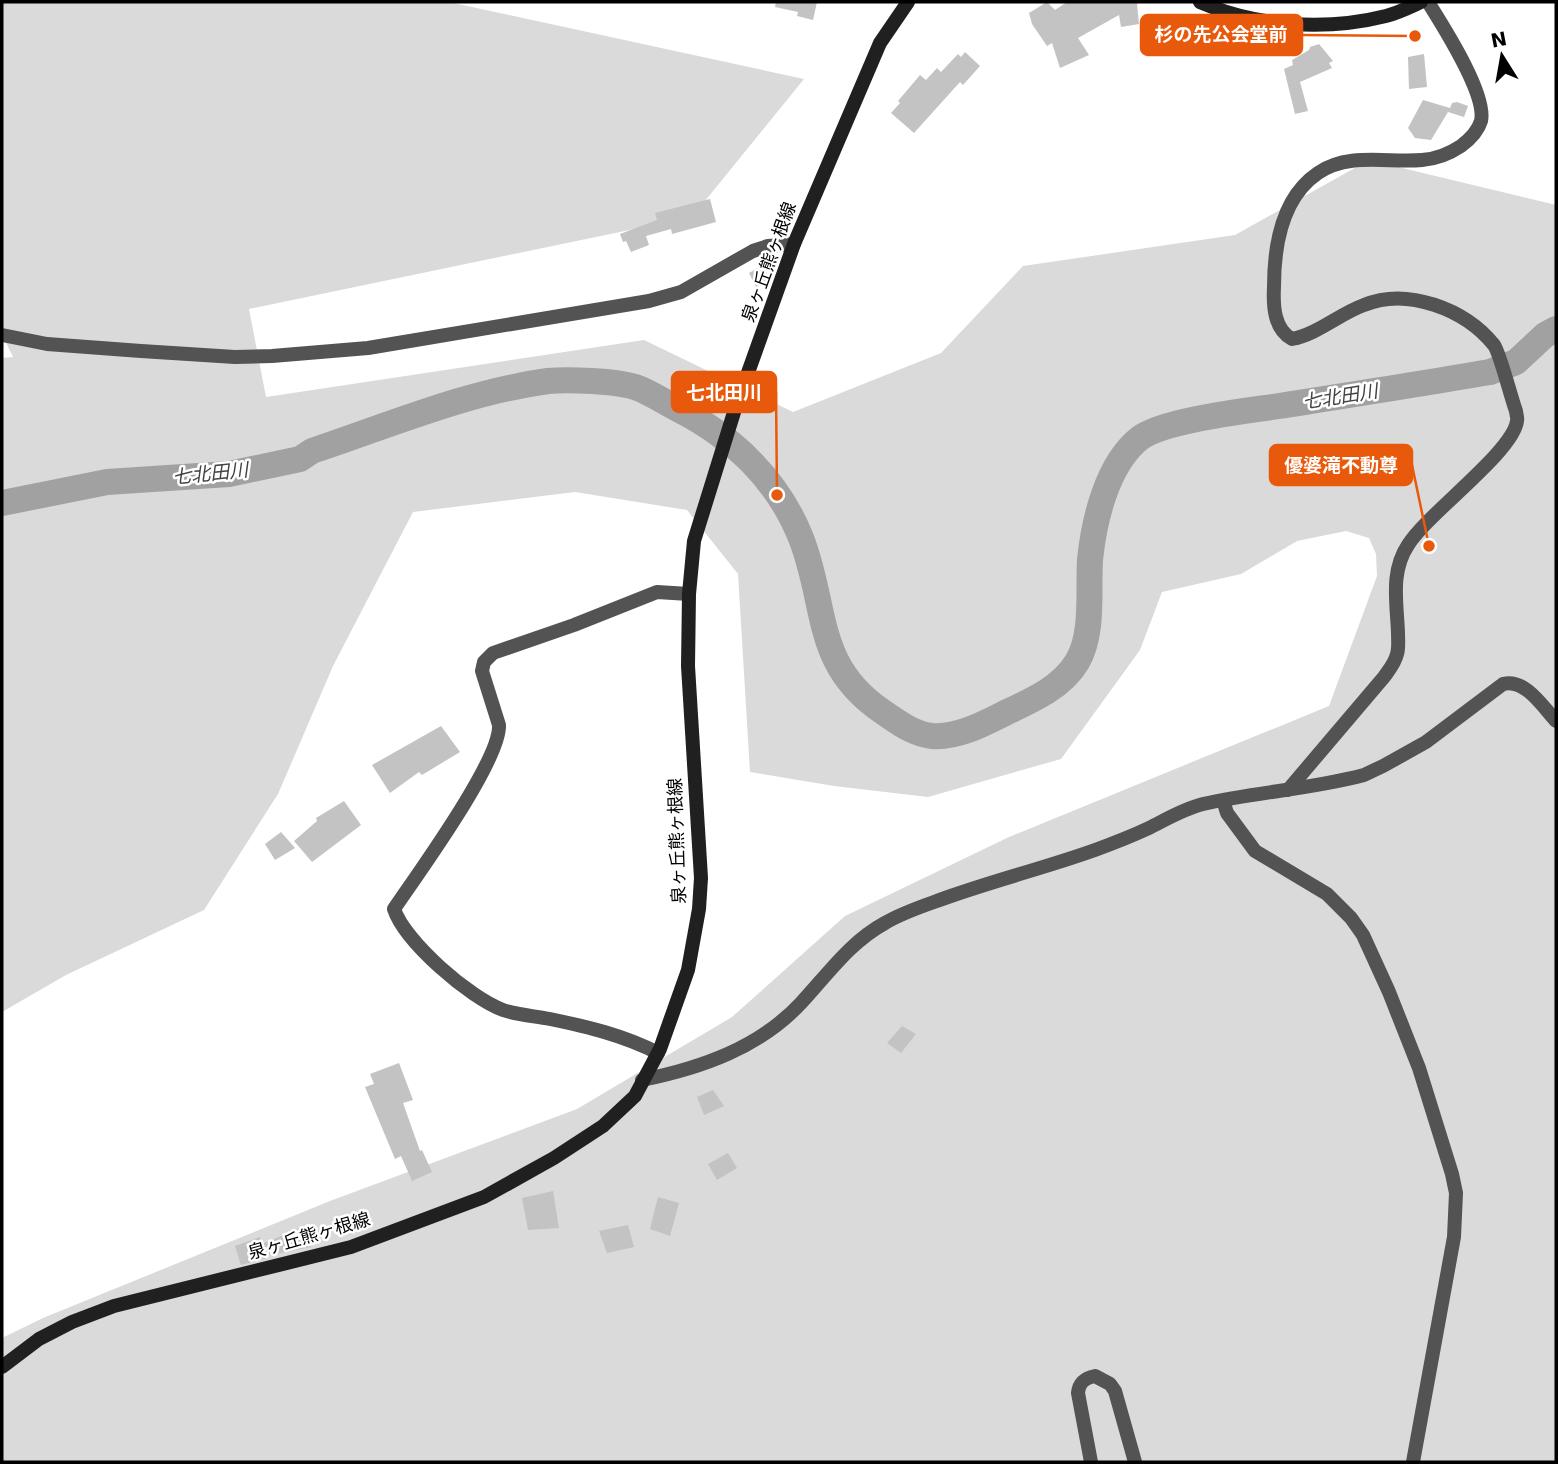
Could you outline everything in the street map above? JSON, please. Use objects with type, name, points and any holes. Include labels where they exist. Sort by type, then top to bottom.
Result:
[{"type":"main road","name":"泉ヶ丘熊ヶ根線","points":[[2,1367],[39,1339],[72,1322],[114,1306],[351,1247],[484,1197],[554,1158],[603,1126],[635,1096],[658,1053],[688,970],[699,909],[701,878],[690,713],[689,594],[694,541],[735,409],[794,244],[880,43],[908,2]]},
{"type":"main road","points":[[1200,2],[1245,17],[1306,24],[1360,21],[1389,16],[1421,2]]},
{"type":"street","points":[[1288,790],[1394,662],[1398,646],[1396,581],[1402,555],[1424,525],[1493,457],[1511,435],[1517,422],[1494,345],[1456,315],[1415,300],[1401,298],[1371,302],[1303,337],[1292,339],[1281,331],[1275,310],[1274,270],[1278,237],[1289,209],[1310,180],[1328,168],[1340,164],[1364,160],[1422,160],[1446,156],[1465,143],[1479,127],[1482,119],[1476,90],[1427,2]]},
{"type":"street","points":[[2,335],[47,344],[234,357],[368,348],[649,301],[681,292],[752,251],[768,246],[794,244]]},
{"type":"street","points":[[658,1053],[602,1030],[502,1010],[451,976],[410,937],[394,909],[453,822],[480,776],[499,734],[499,725],[482,671],[484,662],[493,653],[657,592],[689,594]]},
{"type":"street","points":[[642,1080],[709,1062],[742,1048],[772,1030],[800,1004],[852,946],[885,923],[978,886],[1129,837],[1186,809],[1353,778],[1384,766],[1444,729],[1493,690],[1511,682],[1523,687],[1556,721]]},
{"type":"street","points":[[1223,800],[1227,813],[1255,851],[1326,894],[1351,918],[1363,935],[1419,1068],[1452,1174],[1456,1193],[1454,1237],[1413,1462]]},
{"type":"street","points":[[1091,1462],[1077,1392],[1083,1380],[1095,1376],[1110,1384],[1115,1391],[1135,1462]]},
{"type":"shaded area","points":[[2,2],[449,2],[804,79],[692,217],[249,309],[266,397],[644,340],[793,412],[941,353],[1023,266],[1235,235],[1369,160],[1556,205],[1556,1462],[2,1462],[2,1338],[43,1318],[330,1201],[577,1109],[732,1017],[845,916],[1009,837],[1329,706],[1377,576],[1376,554],[1369,538],[1346,531],[1297,541],[1241,574],[1162,592],[1140,650],[1061,759],[928,797],[834,786],[750,772],[738,574],[687,510],[575,492],[413,512],[333,666],[278,794],[204,910],[66,975],[2,1012],[2,358],[13,357],[2,334]]},
{"type":"building","points":[[776,2],[817,2],[813,20],[797,16],[798,12],[775,7]]},
{"type":"building","points":[[1047,2],[1055,10],[1067,2],[1141,2],[1137,4],[1139,24],[1121,27],[1119,15],[1078,38],[1089,55],[1060,68],[1052,43],[1047,46],[1032,24],[1029,13]]},
{"type":"building","points":[[1319,44],[1333,61],[1329,63],[1332,68],[1300,82],[1308,111],[1295,114],[1284,69],[1293,65],[1292,60],[1310,47]]},
{"type":"building","points":[[965,52],[980,66],[963,85],[960,82],[914,133],[891,113],[920,75],[926,80],[937,68],[941,72],[958,54],[961,57]]},
{"type":"building","points":[[1424,54],[1427,87],[1409,89],[1408,57]]},
{"type":"building","points":[[1423,100],[1450,108],[1452,103],[1457,102],[1468,106],[1464,117],[1448,112],[1431,140],[1415,138],[1408,128]]},
{"type":"building","points":[[710,199],[716,222],[672,234],[671,229],[646,236],[649,245],[631,252],[626,241],[623,242],[620,234],[657,220],[655,213]]},
{"type":"building","points":[[763,265],[770,280],[756,287],[749,273]]},
{"type":"building","points":[[441,726],[460,752],[422,775],[419,772],[390,793],[372,765]]},
{"type":"building","points":[[344,801],[361,825],[312,862],[294,841],[317,821],[316,818]]},
{"type":"building","points":[[281,832],[295,848],[275,860],[265,844]]},
{"type":"building","points":[[902,1026],[916,1034],[901,1053],[887,1043]]},
{"type":"building","points":[[399,1063],[413,1100],[403,1103],[420,1151],[422,1150],[432,1172],[412,1181],[401,1156],[395,1159],[365,1087],[374,1084],[370,1074]]},
{"type":"building","points":[[713,1090],[724,1106],[704,1115],[697,1097]]},
{"type":"building","points":[[728,1153],[737,1168],[717,1180],[708,1164]]},
{"type":"building","points":[[553,1191],[559,1228],[528,1230],[522,1198]]},
{"type":"building","points":[[658,1197],[679,1203],[670,1236],[650,1229]]},
{"type":"building","points":[[628,1225],[634,1247],[607,1253],[599,1231]]},
{"type":"building","points":[[300,1228],[311,1247],[266,1256],[267,1258],[241,1265],[235,1246],[260,1237],[262,1244]]},
{"type":"waterway","name":"七北田川","points":[[2,503],[107,482],[229,474],[300,459],[312,451],[429,410],[518,386],[567,380],[627,385],[652,394],[717,433],[752,462],[780,497],[801,538],[833,654],[844,675],[860,694],[912,730],[932,736],[952,735],[990,721],[1037,697],[1055,686],[1077,662],[1088,626],[1090,560],[1099,511],[1119,462],[1140,438],[1167,426],[1206,417],[1490,372],[1516,362],[1545,335],[1556,329]]},
{"type":"place","name":"杉の先公会堂前","points":[[1415,36]]},
{"type":"place","name":"七北田川","points":[[777,495]]},
{"type":"place","name":"優婆滝不動尊","points":[[1429,546]]}]
